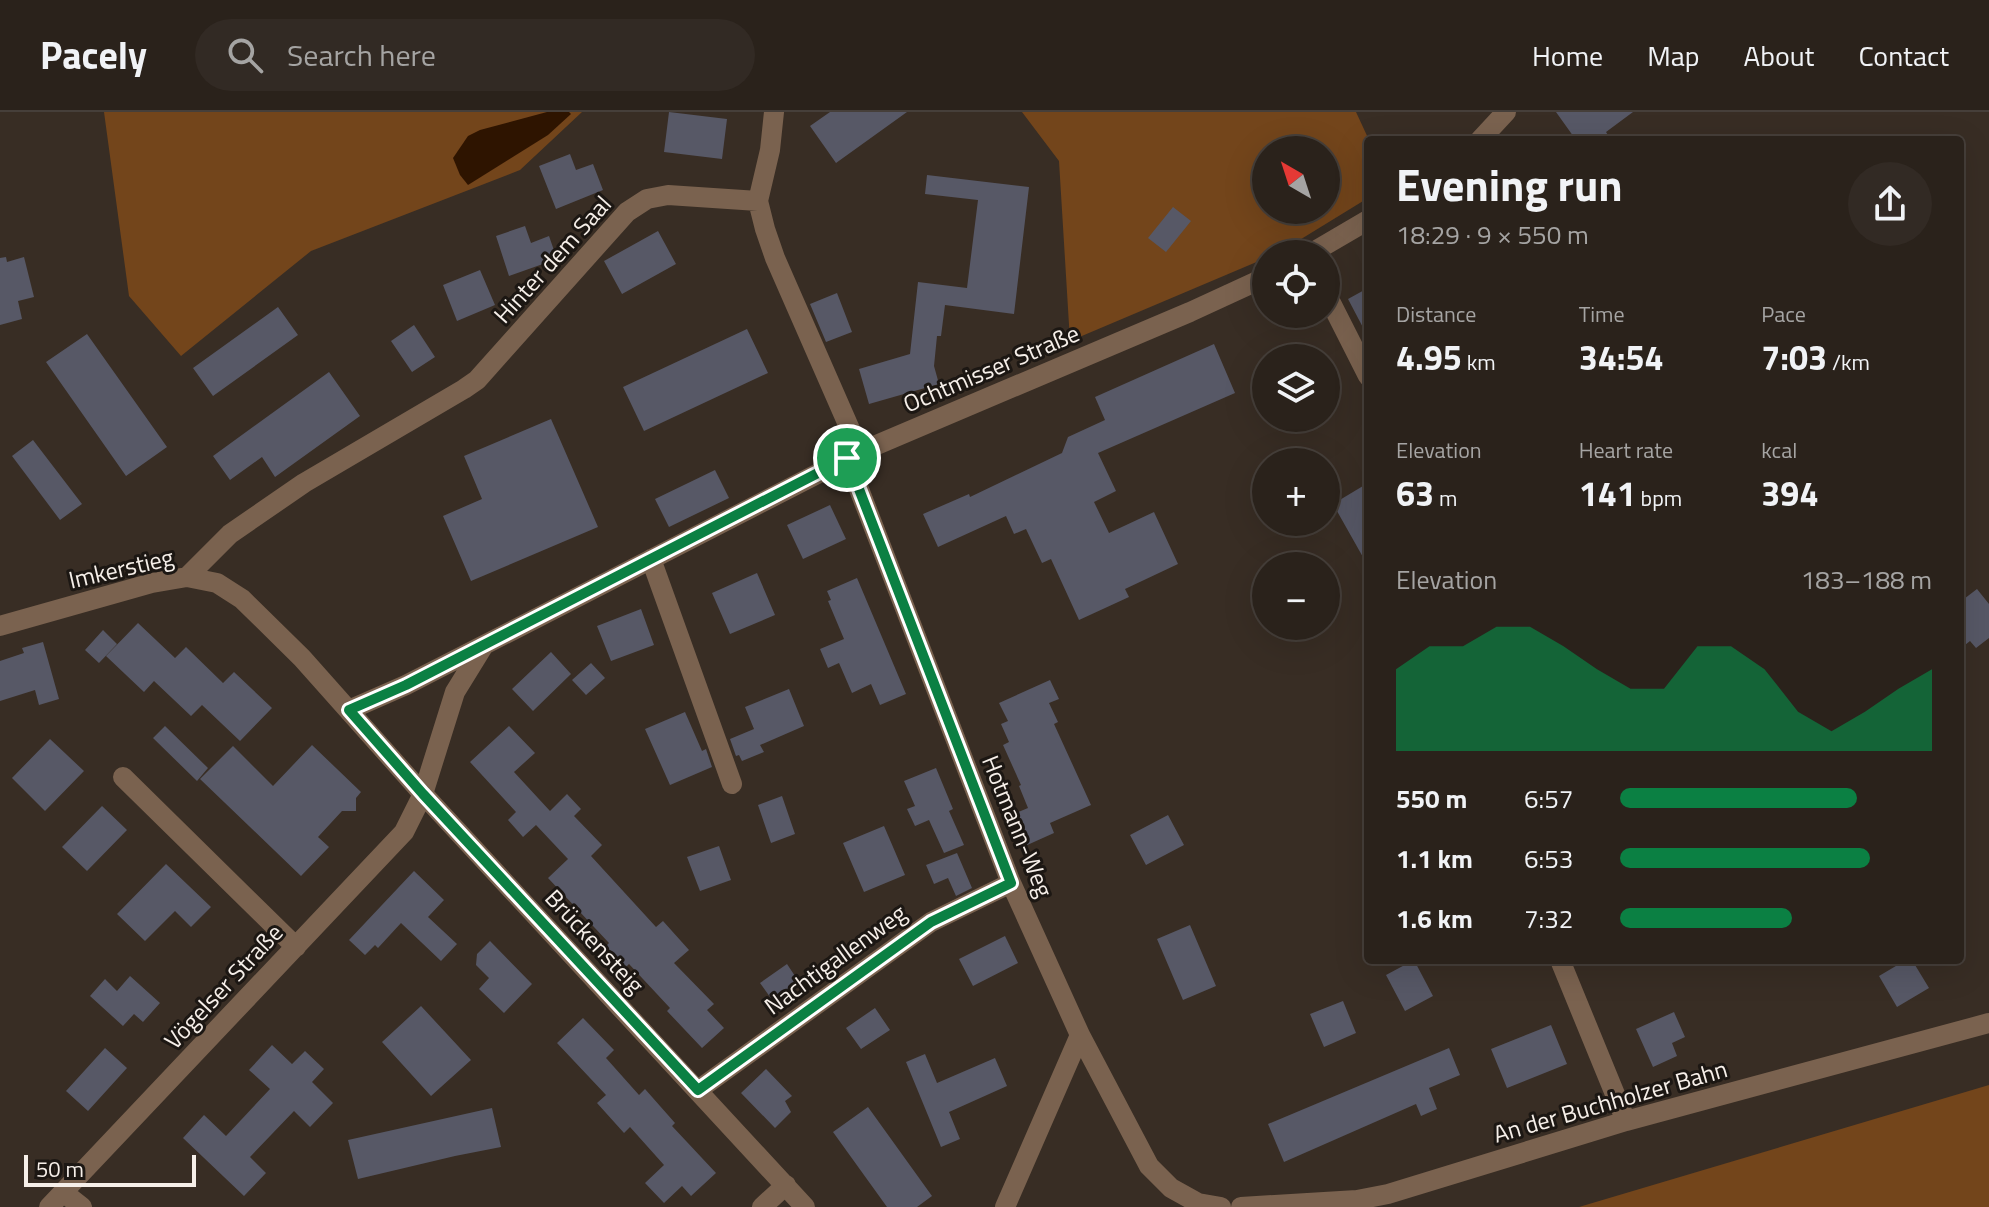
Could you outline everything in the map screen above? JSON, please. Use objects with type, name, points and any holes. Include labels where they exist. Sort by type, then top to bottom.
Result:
[{"type":"street","points":[[774,112],[770,150],[758,201],[775,258],[853,455]]},
{"type":"street","points":[[1489,136],[1506,112]]},
{"type":"street","name":"Hinter dem Saal","points":[[187,577],[230,534],[304,483],[477,380],[627,212],[647,199],[668,195],[758,201]]},
{"type":"street","points":[[1334,240],[1364,222]]},
{"type":"street","name":"Ochtmisser Straße","points":[[349,710],[406,685],[853,455],[1252,283]]},
{"type":"street","points":[[1340,321],[1364,368]]},
{"type":"street","name":"Hotmann-Weg","points":[[853,455],[1011,883],[1080,1035]]},
{"type":"street","points":[[651,559],[732,784]]},
{"type":"street","name":"Imkerstieg","points":[[0,626],[152,583],[187,577],[217,583],[242,599],[349,710]]},
{"type":"street","points":[[423,794],[455,692],[484,645]]},
{"type":"street","name":"Brückensteig","points":[[349,710],[805,1207]]},
{"type":"street","points":[[123,777],[296,947]]},
{"type":"street","name":"Vögelser Straße","points":[[56,1200],[404,832],[423,794]]},
{"type":"street","name":"Nachtigallenweg","points":[[698,1090],[931,922],[1011,883]]},
{"type":"street","points":[[1562,964],[1626,1121]]},
{"type":"street","name":"An der Buchholzer Bahn","points":[[1241,1207],[1357,1200],[1388,1194],[1626,1121],[1989,1023]]},
{"type":"street","points":[[1005,1207],[1080,1035]]},
{"type":"street","points":[[1080,1035],[1149,1166],[1171,1188],[1198,1203],[1221,1207]]},
{"type":"street","points":[[762,1207],[786,1185]]},
{"type":"street","points":[[56,1200],[82,1207]]},
{"type":"shaded area","points":[[104,112],[582,112],[520,170],[311,251],[181,356],[129,296]]},
{"type":"shaded area","points":[[547,112],[571,114],[548,135],[468,185],[453,158],[468,136]]},
{"type":"shaded area","points":[[1022,112],[1356,112],[1367,136],[1364,136],[1364,200],[1340,215],[1340,136],[1252,136],[1252,224],[1326,224],[1300,240],[1252,240],[1252,264],[1070,341],[1059,161]]},
{"type":"shaded area","points":[[1989,1085],[1989,1207],[1579,1207]]},
{"type":"building","points":[[669,112],[727,119],[722,159],[664,152]]},
{"type":"building","points":[[830,112],[907,112],[836,163],[810,126]]},
{"type":"building","points":[[1556,112],[1633,112],[1606,132],[1608,136],[1573,136]]},
{"type":"building","points":[[570,154],[576,170],[593,164],[603,190],[556,209],[539,166]]},
{"type":"building","points":[[927,175],[1029,187],[1014,314],[945,305],[934,366],[939,384],[869,404],[859,369],[910,354],[918,282],[967,288],[978,200],[925,194]]},
{"type":"building","points":[[1173,207],[1191,221],[1166,252],[1148,238]]},
{"type":"building","points":[[525,226],[531,243],[549,236],[557,259],[509,276],[496,236]]},
{"type":"building","points":[[658,231],[676,264],[622,294],[604,261]]},
{"type":"building","points":[[6,257],[7,262],[24,257],[34,297],[18,301],[22,319],[0,325],[0,258]]},
{"type":"building","points":[[480,270],[495,305],[457,321],[443,285]]},
{"type":"building","points":[[1364,290],[1364,329],[1348,299]]},
{"type":"building","points":[[837,293],[852,332],[826,342],[810,304]]},
{"type":"building","points":[[278,307],[298,335],[213,396],[193,368]]},
{"type":"building","points":[[414,325],[435,357],[412,372],[391,341]]},
{"type":"building","points":[[747,329],[768,373],[644,431],[623,387]]},
{"type":"building","points":[[87,334],[167,447],[126,476],[46,362]]},
{"type":"building","points":[[1214,344],[1235,393],[1098,453],[1116,491],[1094,502],[1109,533],[1154,512],[1178,564],[1125,589],[1129,597],[1079,620],[1051,559],[1042,563],[1026,529],[1014,534],[1006,516],[938,547],[923,514],[969,494],[970,497],[1062,453],[1068,437],[1105,420],[1095,397]]},
{"type":"building","points":[[329,372],[360,416],[275,477],[262,457],[230,480],[213,456]]},
{"type":"building","points":[[551,419],[598,527],[471,581],[443,516],[482,499],[464,456]]},
{"type":"building","points":[[33,440],[82,504],[60,520],[12,456]]},
{"type":"building","points":[[715,470],[729,498],[669,527],[655,499]]},
{"type":"building","points":[[1364,485],[1364,559],[1340,516],[1340,500]]},
{"type":"building","points":[[830,505],[846,539],[803,559],[787,525]]},
{"type":"building","points":[[757,573],[775,615],[730,634],[712,593]]},
{"type":"building","points":[[857,578],[906,694],[880,705],[871,684],[852,693],[839,663],[828,668],[820,649],[844,639],[827,591]]},
{"type":"building","points":[[1977,589],[1989,604],[1989,638],[1976,648],[1970,641],[1964,646],[1964,599]]},
{"type":"building","points":[[641,609],[654,645],[611,661],[597,626]]},
{"type":"building","points":[[138,623],[175,658],[186,647],[223,683],[234,672],[272,708],[240,741],[202,705],[191,716],[154,681],[144,692],[106,656]]},
{"type":"building","points":[[103,630],[117,644],[99,663],[85,650]]},
{"type":"building","points":[[43,642],[59,699],[39,705],[35,690],[0,701],[0,661],[24,653],[22,648]]},
{"type":"building","points":[[551,652],[571,674],[533,711],[512,689]]},
{"type":"building","points":[[591,663],[605,678],[586,695],[572,680]]},
{"type":"building","points":[[1050,680],[1059,699],[1049,703],[1058,722],[1054,724],[1091,805],[1050,823],[1054,833],[1025,846],[1011,815],[1028,808],[1003,745],[1009,742],[1001,724],[1008,721],[999,703]]},
{"type":"building","points":[[789,689],[804,726],[760,745],[764,752],[742,761],[739,755],[736,756],[730,739],[754,729],[745,707]]},
{"type":"building","points":[[685,712],[702,751],[706,749],[712,767],[670,785],[645,729]]},
{"type":"building","points":[[165,726],[208,768],[197,781],[153,738]]},
{"type":"building","points":[[509,726],[535,753],[514,772],[550,811],[567,794],[581,809],[574,816],[602,845],[591,856],[656,927],[663,921],[689,950],[674,963],[714,1004],[707,1010],[724,1028],[702,1048],[667,1011],[670,1008],[629,964],[626,967],[606,946],[609,943],[548,878],[568,859],[536,825],[523,837],[508,820],[516,812],[470,762]]},
{"type":"building","points":[[50,739],[84,771],[45,811],[12,778]]},
{"type":"building","points":[[312,745],[361,792],[356,798],[356,811],[342,811],[318,837],[329,847],[301,876],[200,779],[233,746],[273,786]]},
{"type":"building","points":[[936,768],[953,809],[949,811],[964,845],[944,853],[929,820],[915,826],[907,809],[915,806],[904,781]]},
{"type":"building","points":[[782,796],[795,834],[771,843],[758,805]]},
{"type":"building","points":[[102,806],[127,830],[87,871],[62,847]]},
{"type":"building","points":[[1168,815],[1184,845],[1146,865],[1130,835]]},
{"type":"building","points":[[884,826],[905,875],[864,892],[843,843]]},
{"type":"building","points":[[719,846],[731,880],[700,891],[687,857]]},
{"type":"building","points":[[957,853],[972,888],[956,896],[948,878],[934,884],[926,865]]},
{"type":"building","points":[[166,864],[211,907],[191,927],[175,911],[145,941],[117,914]]},
{"type":"building","points":[[414,871],[444,900],[428,917],[457,944],[441,961],[401,923],[378,948],[375,945],[365,955],[349,940]]},
{"type":"building","points":[[1190,925],[1216,986],[1183,1000],[1157,939]]},
{"type":"building","points":[[1005,936],[1018,963],[973,986],[959,959]]},
{"type":"building","points":[[490,941],[532,984],[504,1013],[479,989],[489,978],[476,965],[477,954]]},
{"type":"building","points":[[787,964],[801,985],[775,1004],[760,983]]},
{"type":"building","points":[[1407,964],[1416,964],[1433,996],[1405,1011],[1386,975]]},
{"type":"building","points":[[1899,964],[1914,964],[1929,988],[1897,1007],[1879,976]]},
{"type":"building","points":[[130,976],[160,1003],[143,1022],[134,1014],[123,1026],[90,996],[105,979],[117,991]]},
{"type":"building","points":[[1343,1001],[1356,1033],[1324,1047],[1310,1014]]},
{"type":"building","points":[[421,1006],[471,1060],[431,1096],[382,1042]]},
{"type":"building","points":[[875,1008],[890,1030],[861,1049],[846,1028]]},
{"type":"building","points":[[1674,1012],[1685,1037],[1672,1043],[1677,1056],[1653,1067],[1636,1029]]},
{"type":"building","points":[[583,1018],[614,1050],[606,1058],[639,1095],[645,1089],[675,1123],[672,1126],[716,1173],[691,1196],[682,1186],[664,1203],[645,1183],[664,1165],[630,1127],[624,1133],[597,1103],[606,1095],[557,1043]]},
{"type":"building","points":[[1551,1025],[1567,1064],[1507,1088],[1491,1049]]},
{"type":"building","points":[[272,1045],[292,1064],[305,1051],[324,1069],[312,1082],[333,1103],[310,1127],[294,1111],[250,1157],[266,1173],[244,1196],[183,1138],[204,1115],[226,1136],[270,1089],[249,1070]]},
{"type":"building","points":[[105,1048],[127,1068],[88,1111],[66,1091]]},
{"type":"building","points":[[1449,1048],[1460,1075],[1429,1088],[1437,1109],[1421,1116],[1416,1104],[1284,1162],[1268,1124]]},
{"type":"building","points":[[925,1054],[937,1083],[995,1058],[1007,1086],[949,1112],[960,1139],[941,1147],[906,1062]]},
{"type":"building","points":[[766,1069],[792,1096],[785,1101],[791,1112],[775,1128],[741,1093]]},
{"type":"building","points":[[868,1107],[932,1196],[917,1207],[887,1207],[833,1132]]},
{"type":"building","points":[[492,1108],[501,1147],[358,1179],[348,1140]]},
{"type":"route","points":[[847,458],[1011,883],[931,922],[698,1090],[349,710],[406,685],[847,458]]}]
